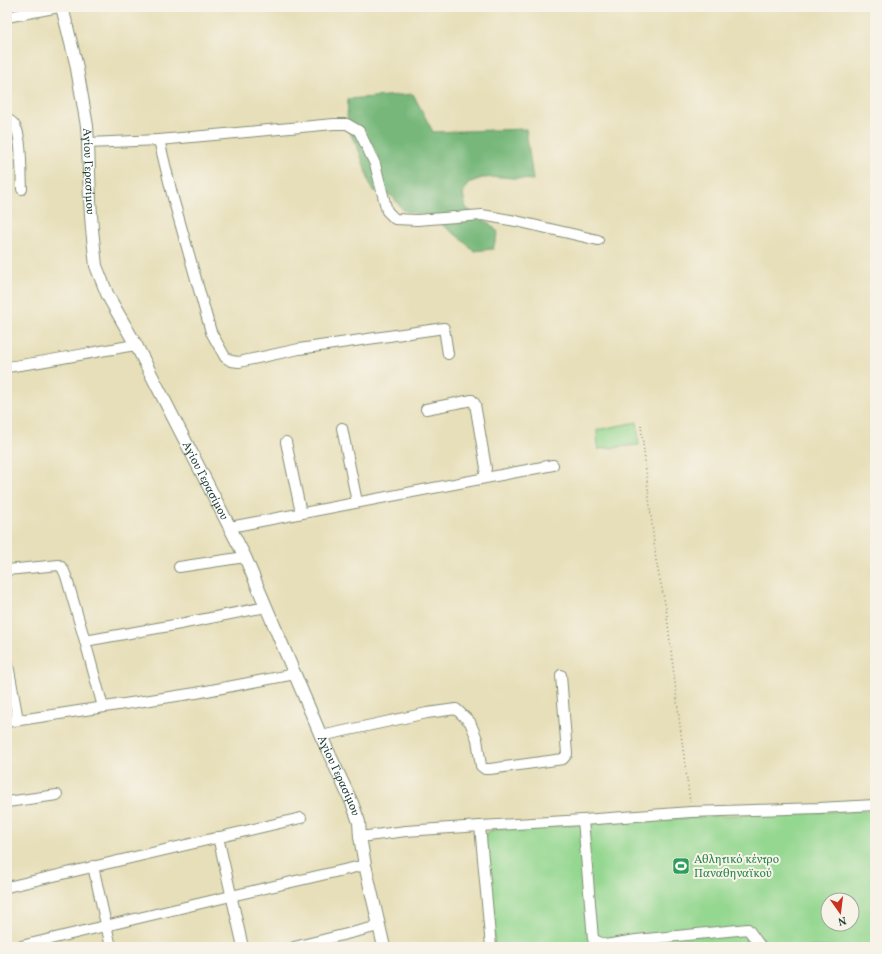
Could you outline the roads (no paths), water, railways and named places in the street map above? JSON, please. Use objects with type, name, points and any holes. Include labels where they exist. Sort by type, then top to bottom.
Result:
[{"type":"street","points":[[7,17],[61,7]]},
{"type":"street","name":"Αγίου Γερασίμου","points":[[61,7],[76,63],[88,143],[90,200],[96,266],[108,296],[136,345],[245,557],[321,736],[352,803],[359,822],[360,838],[365,865],[384,947]]},
{"type":"street","points":[[7,119],[13,122],[20,140],[22,189]]},
{"type":"street","points":[[88,143],[159,140],[347,124],[359,131],[375,164],[387,211],[395,219],[418,220],[482,215],[516,221],[598,240]]},
{"type":"street","points":[[159,140],[173,198],[211,332],[225,357],[231,361],[238,362],[299,350],[444,328],[448,354]]},
{"type":"street","points":[[7,367],[136,345]]},
{"type":"street","points":[[426,409],[472,400],[475,404],[486,468],[484,478]]},
{"type":"street","points":[[342,428],[357,502]]},
{"type":"street","points":[[286,442],[301,513]]},
{"type":"street","points":[[230,527],[553,465]]},
{"type":"street","points":[[179,567],[245,557]]},
{"type":"street","points":[[7,570],[59,565],[63,569],[103,707]]},
{"type":"street","points":[[85,641],[266,607]]},
{"type":"street","points":[[7,659],[18,720]]},
{"type":"street","points":[[7,722],[196,693],[295,674]]},
{"type":"street","points":[[321,736],[427,713],[456,709],[470,722],[477,739],[482,766],[485,769],[563,759],[567,754],[561,675]]},
{"type":"street","points":[[7,802],[57,795]]},
{"type":"street","points":[[360,838],[406,831],[691,812],[875,805]]},
{"type":"street","points":[[7,887],[301,818]]},
{"type":"street","points":[[583,820],[593,939],[604,945],[636,940],[748,929],[761,947]]},
{"type":"street","points":[[480,826],[491,947]]},
{"type":"street","points":[[218,837],[243,947]]},
{"type":"street","points":[[17,947],[365,865]]},
{"type":"street","points":[[93,866],[111,947]]},
{"type":"street","points":[[294,947],[379,926]]},
{"type":"place","name":"Αθλητικό κέντρο Παναθηναϊκού","points":[[681,866]]}]
